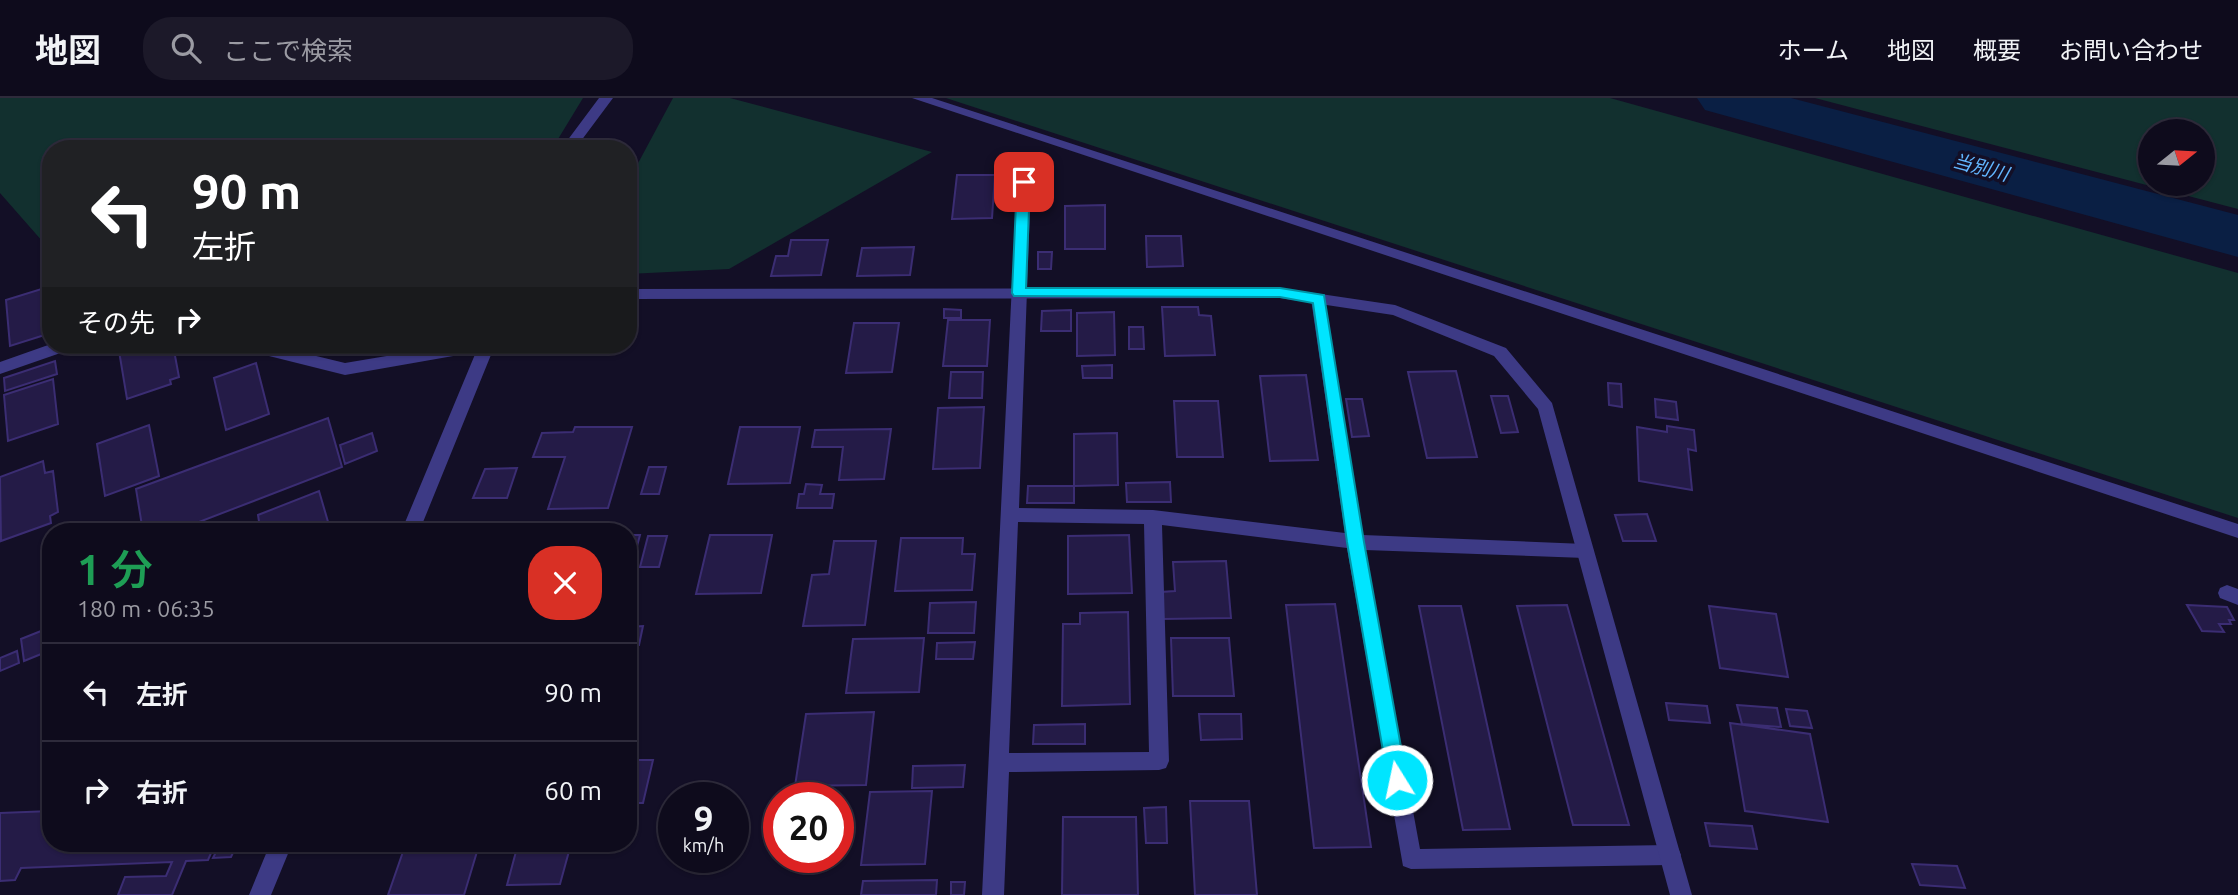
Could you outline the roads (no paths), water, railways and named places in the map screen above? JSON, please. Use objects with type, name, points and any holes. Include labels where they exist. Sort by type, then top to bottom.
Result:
[{"type":"street","points":[[575,140],[606,98]]},
{"type":"street","points":[[919,98],[2238,531]]},
{"type":"street","points":[[993,895],[1024,182]]},
{"type":"street","points":[[637,294],[1280,293],[1395,310],[1500,352],[1545,407],[1681,895]]},
{"type":"street","points":[[1319,299],[1355,542],[1411,859],[1670,855]]},
{"type":"street","points":[[0,368],[42,353]]},
{"type":"street","points":[[286,354],[345,369],[433,354]]},
{"type":"street","points":[[414,523],[482,354]]},
{"type":"street","points":[[1009,516],[1153,517],[1355,542],[1585,551]]},
{"type":"street","points":[[999,763],[1159,761],[1153,517]]},
{"type":"street","points":[[260,895],[278,852]]},
{"type":"waterway","name":"当別川","points":[[1725,98],[2238,236]]}]
